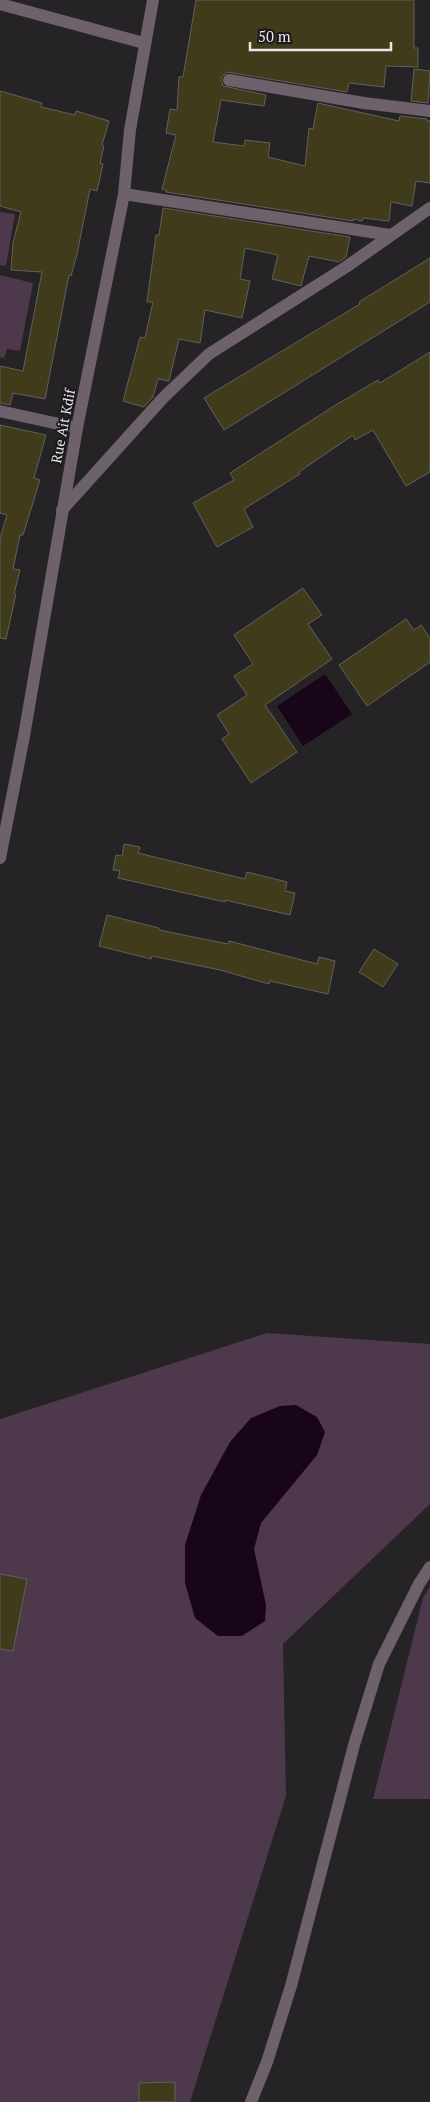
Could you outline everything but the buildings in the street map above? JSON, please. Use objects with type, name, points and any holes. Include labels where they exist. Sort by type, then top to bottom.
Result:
[{"type":"street","name":"Rue Ait Kdif","points":[[0,858],[24,736],[77,428],[124,194],[130,130],[153,0]]},
{"type":"street","points":[[0,4],[144,43]]},
{"type":"street","points":[[229,80],[364,103],[430,111]]},
{"type":"street","points":[[124,194],[390,235]]},
{"type":"street","points":[[62,510],[163,398],[209,354],[346,268],[430,208]]},
{"type":"street","points":[[0,411],[77,428]]},
{"type":"street","points":[[252,2102],[291,1986],[354,1745],[379,1664],[419,1584],[430,1567]]},
{"type":"shaded area","points":[[0,212],[15,214],[6,266],[0,265]]},
{"type":"shaded area","points":[[0,275],[33,283],[20,351],[7,349],[4,358],[0,357]]},
{"type":"shaded area","points":[[325,674],[352,714],[303,746],[277,706]]},
{"type":"shaded area","points":[[267,1333],[430,1344],[430,1504],[283,1644],[286,1796],[190,2102],[0,2102],[0,1419]]},
{"type":"shaded area","points":[[296,1405],[317,1417],[325,1432],[317,1455],[261,1523],[254,1549],[266,1605],[265,1621],[242,1636],[218,1636],[195,1618],[185,1583],[185,1545],[201,1495],[230,1442],[251,1418],[280,1406]]},
{"type":"shaded area","points":[[430,1587],[430,1799],[373,1799],[423,1598]]}]
